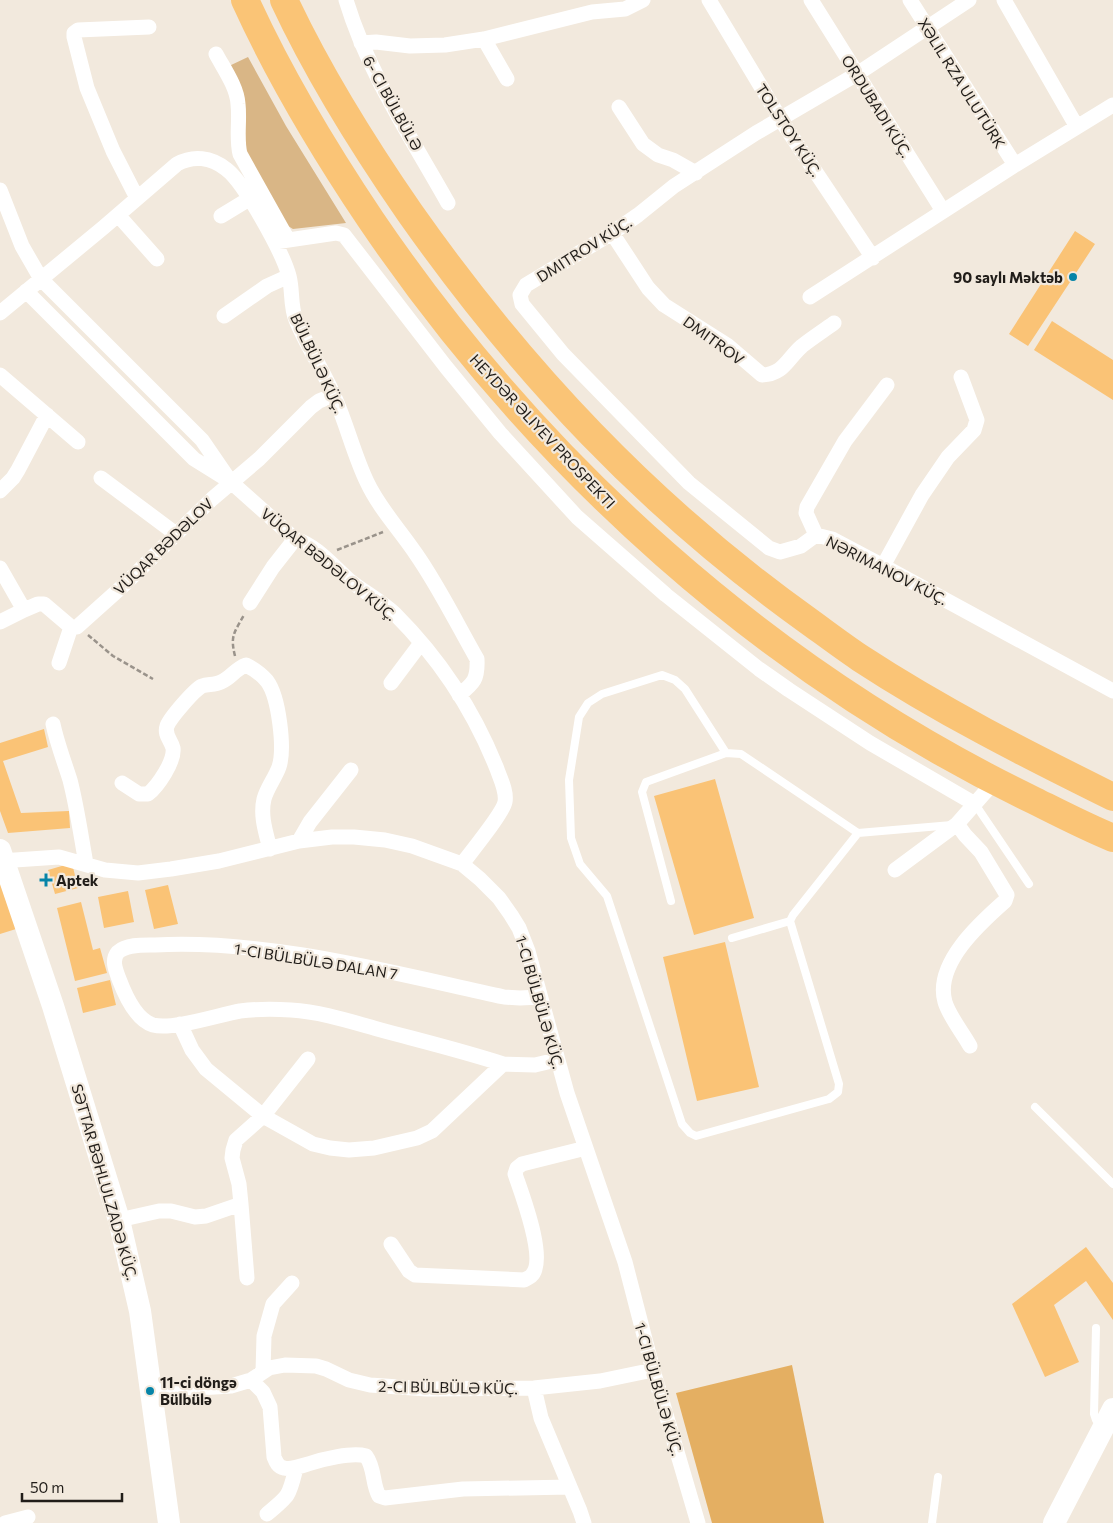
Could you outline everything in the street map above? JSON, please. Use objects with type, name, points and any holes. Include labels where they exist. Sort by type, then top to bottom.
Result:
[{"type":"highway","name":"HEYDƏR ƏLIYEV PROSPEKTI","points":[[245,0],[295,99],[350,189],[388,244],[462,344],[570,465],[629,522],[678,566],[741,617],[840,690],[926,744],[994,782],[1113,838]]},
{"type":"highway","points":[[284,0],[329,87],[379,168],[439,254],[490,320],[553,394],[618,461],[704,540],[764,589],[858,657],[944,710],[1008,746],[1113,797]]},
{"type":"main road","name":"SƏTTAR BƏHLULZADƏ KÜÇ.","points":[[1,857],[53,1006],[118,1220],[140,1311],[169,1523]]},
{"type":"main road","points":[[1054,1523],[1109,1417]]},
{"type":"street","points":[[346,0],[361,43],[374,72],[448,202]]},
{"type":"street","points":[[361,43],[376,42],[410,46],[445,45],[484,39],[592,12],[600,5],[625,9],[643,0]]},
{"type":"street","name":"TOLSTOY KÜÇ.","points":[[709,0],[781,120],[873,258]]},
{"type":"street","name":"ORDUBADI KÜÇ.","points":[[812,0],[943,211]]},
{"type":"street","name":"XƏLIL RZA ULUTÜRK","points":[[910,0],[1014,165]]},
{"type":"street","name":"DMITROV KÜÇ.","points":[[816,535],[801,546],[790,551],[780,552],[770,548],[689,483],[563,354],[522,304],[520,296],[526,285],[612,233],[674,186],[756,133],[858,74],[969,0]]},
{"type":"street","points":[[1004,0],[1077,127]]},
{"type":"street","points":[[137,198],[113,152],[88,88],[74,33],[78,30],[149,27]]},
{"type":"street","points":[[484,39],[506,79]]},
{"type":"street","points":[[216,54],[235,91],[238,103],[238,146],[240,154],[281,241],[336,233],[344,235],[446,367],[500,433],[577,517],[666,595],[759,669],[870,743],[975,804]]},
{"type":"street","points":[[810,297],[1014,165],[1113,105]]},
{"type":"street","points":[[619,108],[643,144],[658,155],[673,160],[696,172]]},
{"type":"street","name":"BÜLBÜLƏ KÜÇ.","points":[[0,313],[177,164],[185,160],[197,158],[212,161],[226,169],[237,180],[281,241],[289,276],[293,314],[334,395],[367,483],[417,554],[477,659],[478,672],[474,683],[459,695]]},
{"type":"street","points":[[0,190],[22,246],[41,279],[202,440],[231,482]]},
{"type":"street","points":[[221,216],[249,199]]},
{"type":"street","points":[[118,215],[157,259]]},
{"type":"street","name":"DMITROV","points":[[612,233],[648,288],[664,305],[727,345],[762,375],[779,371],[801,347],[834,323]]},
{"type":"street","points":[[224,316],[267,286],[289,276]]},
{"type":"street","name":"VÜQAR BƏDƏLOV KÜÇ.","points":[[26,291],[194,458],[231,482],[295,539],[308,543],[350,580],[382,604],[395,615],[437,662],[459,695],[487,744],[505,793],[505,802],[500,813],[462,864]]},
{"type":"street","points":[[0,375],[78,442]]},
{"type":"street","points":[[883,566],[922,495],[948,457],[974,430],[977,420],[961,377]]},
{"type":"street","name":"NƏRIMANOV KÜÇ.","points":[[887,385],[845,441],[807,507],[806,513],[816,535],[832,539],[1113,691]]},
{"type":"street","name":"VÜQAR BƏDƏLOV","points":[[74,627],[125,584],[231,482],[259,459],[311,407],[319,401],[334,395]]},
{"type":"street","points":[[0,491],[18,470],[47,415]]},
{"type":"street","points":[[101,478],[176,534]]},
{"type":"street","points":[[250,602],[273,567],[295,539]]},
{"type":"street","points":[[0,568],[24,610]]},
{"type":"street","points":[[0,622],[38,604],[44,604],[74,627],[59,663]]},
{"type":"street","points":[[391,683],[421,643]]},
{"type":"street","points":[[122,783],[139,794],[148,794],[156,788],[171,760],[173,750],[166,734],[167,726],[198,688],[205,685],[219,684],[238,668],[246,665],[255,669],[267,681],[275,699],[283,746],[279,768],[264,800],[263,818],[270,848]]},
{"type":"street","points":[[53,724],[77,810],[86,864]]},
{"type":"street","points":[[299,841],[310,822],[351,770]]},
{"type":"street","points":[[895,870],[957,824],[994,782]]},
{"type":"street","points":[[957,824],[965,836],[981,852],[1007,895],[1005,901],[964,941],[947,972],[944,992],[946,1004],[970,1046]]},
{"type":"street","name":"1-CI BÜLBÜLƏ KÜÇ.","points":[[1,857],[59,857],[111,871],[138,872],[219,861],[299,841],[339,837],[385,840],[412,846],[462,864],[499,898],[519,928],[528,951],[556,1060],[625,1262],[653,1370],[698,1523]]},
{"type":"street","name":"1-CI BÜLBÜLƏ DALAN 7","points":[[540,997],[504,997],[304,956],[228,946],[173,944],[124,948],[117,953],[114,966],[122,987],[142,1020],[154,1025],[180,1024],[241,1011],[291,1010],[322,1015],[473,1054],[503,1064],[535,1065],[556,1060]]},
{"type":"street","points":[[180,1024],[192,1050],[206,1069],[264,1116],[312,1144],[330,1148],[349,1150],[374,1148],[417,1138],[432,1131],[503,1064]]},
{"type":"street","points":[[247,1278],[239,1184],[232,1158],[232,1150],[236,1140],[264,1116],[308,1059]]},
{"type":"street","points":[[391,1244],[409,1271],[415,1275],[524,1280],[531,1277],[535,1271],[535,1238],[515,1174],[517,1168],[522,1164],[586,1148]]},
{"type":"street","points":[[118,1220],[159,1211],[171,1211],[195,1217],[206,1216],[241,1204]]},
{"type":"street","points":[[292,1282],[273,1304],[264,1336],[257,1376],[262,1392],[270,1407],[274,1457],[277,1464],[283,1468],[296,1468],[309,1463],[358,1454],[366,1456],[371,1462],[376,1490],[379,1496],[385,1498],[462,1489],[570,1486]]},
{"type":"street","name":"2-CI BÜLBÜLƏ KÜÇ.","points":[[150,1390],[231,1386],[278,1366],[309,1365],[326,1369],[349,1380],[370,1385],[427,1389],[534,1388],[600,1381],[653,1370]]},
{"type":"street","name":"2-CI BÜLBÜLƏ KÜÇ.","points":[[534,1388],[541,1418],[584,1523]]},
{"type":"street","points":[[267,1514],[286,1498],[290,1492],[296,1468]]},
{"type":"street","points":[[5,1523],[28,1516]]},
{"type":"lane","points":[[108,373],[121,360]]},
{"type":"lane","points":[[726,753],[685,689],[674,680],[662,675],[602,694],[588,703],[579,717],[569,780],[571,838],[580,864],[607,896],[682,1124],[690,1133],[696,1136],[829,1099],[838,1092],[839,1084],[790,921],[793,914],[858,833]]},
{"type":"lane","points":[[671,901],[642,792],[646,782],[726,753],[741,754],[858,833],[957,824]]},
{"type":"lane","points":[[975,804],[1029,884]]},
{"type":"lane","points":[[732,938],[790,921]]},
{"type":"lane","points":[[1035,1107],[1113,1184]]},
{"type":"lane","points":[[1096,1328],[1094,1414],[1096,1420],[1109,1417]]},
{"type":"lane","points":[[932,1523],[938,1477]]},
{"type":"path","points":[[324,557],[396,526]]},
{"type":"path","points":[[238,668],[232,640],[234,632],[250,602]]},
{"type":"path","points":[[74,627],[113,656],[153,679]]},
{"type":"shaded area","points":[[248,57],[286,126],[346,223],[293,229],[283,223],[243,149],[229,66]]},
{"type":"shaded area","points":[[792,1365],[824,1523],[712,1523],[676,1393]]},
{"type":"building","points":[[1075,231],[1095,244],[1028,346],[1009,334]]},
{"type":"building","points":[[1052,321],[1113,360],[1113,400],[1034,350]]},
{"type":"building","points":[[44,729],[48,747],[3,761],[21,813],[69,811],[70,828],[8,833],[0,811],[0,743]]},
{"type":"building","points":[[715,779],[754,918],[694,935],[654,796]]},
{"type":"building","points":[[72,863],[78,888],[55,894],[48,870]]},
{"type":"building","points":[[0,879],[16,929],[0,934]]},
{"type":"building","points":[[168,885],[178,924],[154,929],[145,890]]},
{"type":"building","points":[[128,891],[134,922],[104,928],[98,897]]},
{"type":"building","points":[[81,902],[93,950],[100,948],[107,973],[75,981],[57,908]]},
{"type":"building","points":[[725,942],[759,1087],[697,1101],[663,957]]},
{"type":"building","points":[[110,980],[116,1005],[83,1013],[77,988]]},
{"type":"building","points":[[1086,1247],[1113,1283],[1113,1320],[1086,1281],[1054,1305],[1079,1362],[1045,1377],[1012,1304]]},
{"type":"place","name":"90 saylı Məktəb","points":[[1073,277]]},
{"type":"place","name":"Aptek","points":[[46,880]]},
{"type":"place","name":"11-ci döngə Bülbülə","points":[[150,1391]]}]
